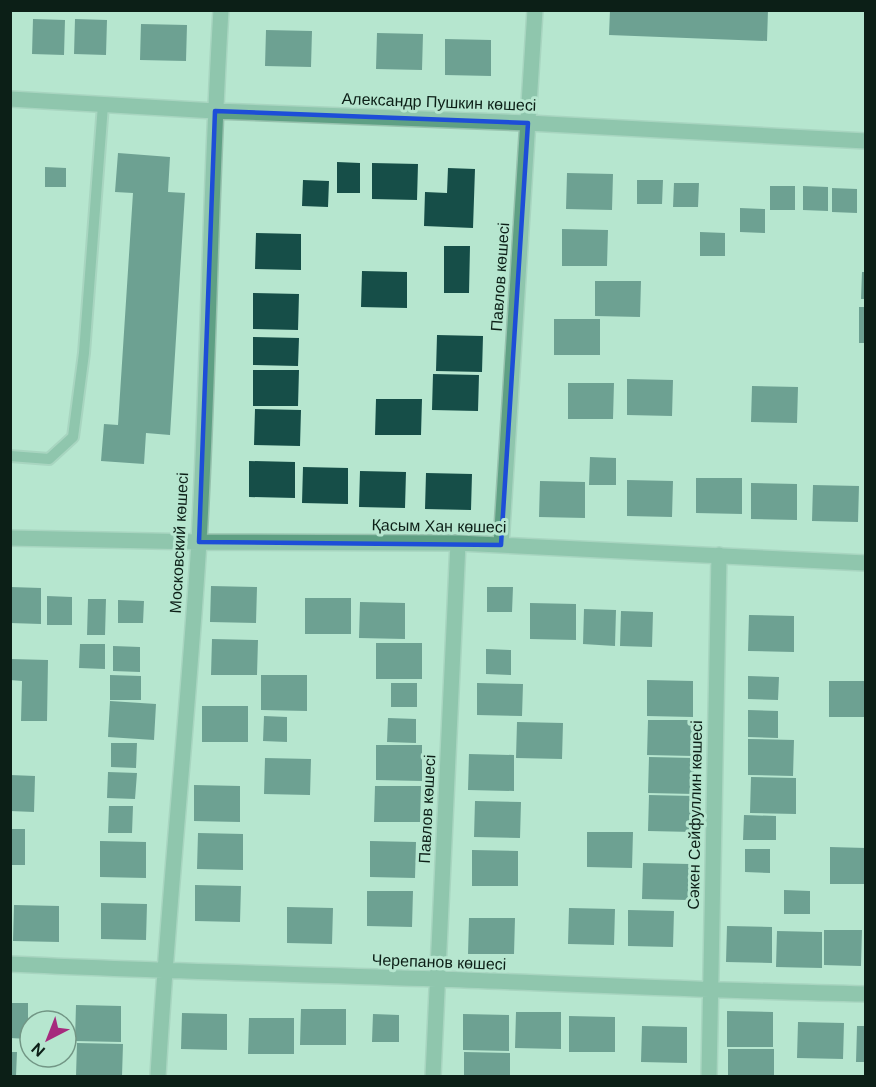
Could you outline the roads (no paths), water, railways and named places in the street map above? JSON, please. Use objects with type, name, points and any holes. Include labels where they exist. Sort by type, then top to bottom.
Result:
[{"type":"street","name":"Московский көшесі","points":[[158,1077],[164,971],[199,542],[215,111],[221,10]]},
{"type":"street","name":"Павлов көшесі","points":[[501,545],[535,10]]},
{"type":"street","name":"Александр Пушкин көшесі","points":[[10,99],[215,111],[528,123],[866,141]]},
{"type":"street","name":"Қасым Хан көшесі","points":[[10,538],[199,542],[458,543],[866,563]]},
{"type":"street","name":"Павлов көшесі","points":[[433,1077],[458,543]]},
{"type":"street","name":"Сәкен Сейфуллин көшесі","points":[[709,1077],[719,555]]},
{"type":"street","name":"Черепанов көшесі","points":[[10,964],[709,991],[866,994]]},
{"type":"lane","points":[[10,456],[49,459],[73,437],[85,342],[103,105]]}]
